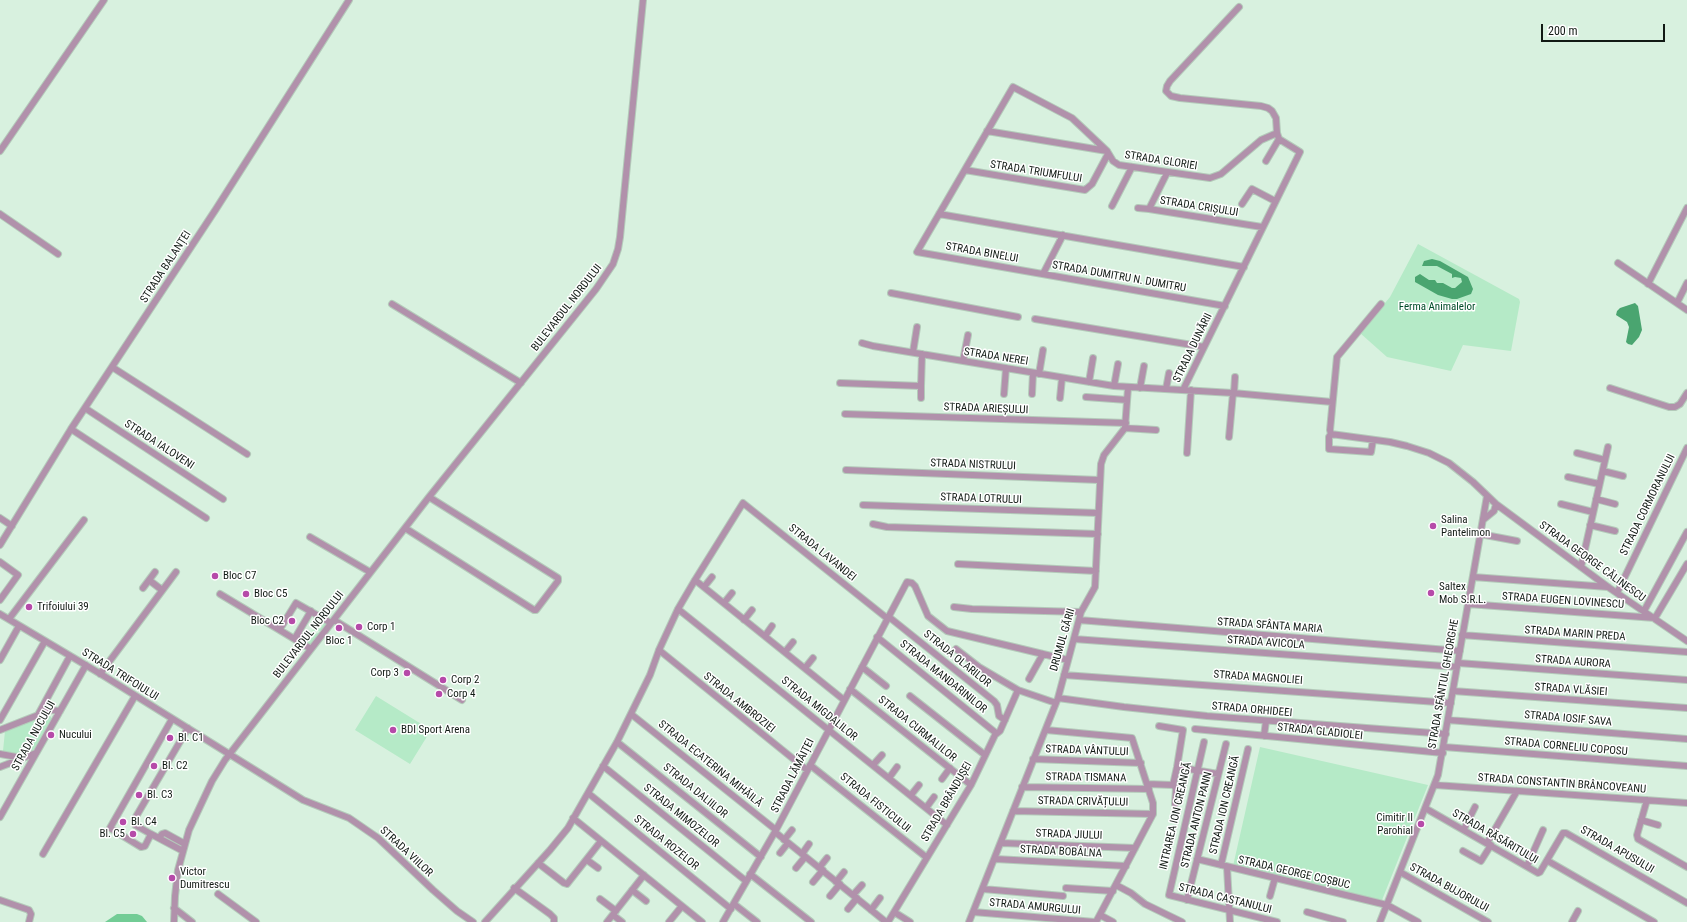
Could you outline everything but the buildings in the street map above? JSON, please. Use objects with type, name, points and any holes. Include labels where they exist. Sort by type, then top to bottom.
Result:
[{"type":"street","points":[[0,151],[104,0]]},
{"type":"street","name":"STRADA BALANȚEI","points":[[0,544],[71,429],[216,209],[349,0]]},
{"type":"street","name":"BULEVARDUL NORDULUI","points":[[175,921],[174,908],[178,870],[185,844],[194,818],[212,781],[230,754],[429,496],[610,270],[616,258],[620,237],[643,0]]},
{"type":"street","points":[[1239,7],[1170,80],[1166,91],[1171,96],[1180,98],[1268,108],[1272,111],[1276,118],[1278,136],[1266,161]]},
{"type":"street","points":[[1107,152],[1072,118],[1013,87],[939,214],[1244,266]]},
{"type":"street","name":"STRADA GLORIEI","points":[[987,131],[1107,152],[1116,163],[1132,167],[1214,177],[1220,174],[1261,140],[1278,136]]},
{"type":"street","name":"STRADA DUNĂRII","points":[[1278,136],[1300,152],[1183,390],[1332,402]]},
{"type":"street","name":"STRADA TRIUMFULUI","points":[[965,170],[1085,190],[1092,184],[1107,152]]},
{"type":"street","points":[[1112,206],[1132,167]]},
{"type":"street","name":"STRADA CRIȘULUI","points":[[1168,172],[1149,209],[1262,227]]},
{"type":"street","points":[[1242,204],[1252,189],[1275,201]]},
{"type":"street","points":[[1138,208],[1149,209]]},
{"type":"street","points":[[1648,284],[1687,208]]},
{"type":"street","points":[[0,214],[58,254]]},
{"type":"street","name":"STRADA BINELUI","points":[[939,214],[917,252],[1043,274]]},
{"type":"street","name":"STRADA DUMITRU N. DUMITRU","points":[[1063,235],[1043,274],[1225,306]]},
{"type":"street","points":[[1618,263],[1687,310]]},
{"type":"street","points":[[1677,303],[1687,283]]},
{"type":"street","points":[[891,293],[1018,317]]},
{"type":"street","points":[[392,304],[521,382]]},
{"type":"street","points":[[1332,434],[1330,430],[1337,357],[1381,304]]},
{"type":"street","points":[[1035,319],[1204,347]]},
{"type":"street","points":[[913,352],[917,327]]},
{"type":"street","points":[[963,361],[968,335]]},
{"type":"street","name":"STRADA NEREI","points":[[862,343],[1128,388]]},
{"type":"street","points":[[1032,394],[1036,373],[1043,350]]},
{"type":"street","points":[[921,398],[922,354]]},
{"type":"street","points":[[1089,382],[1093,358]]},
{"type":"street","points":[[1114,386],[1118,364]]},
{"type":"street","points":[[112,366],[247,454]]},
{"type":"street","points":[[1140,388],[1144,366]]},
{"type":"street","points":[[1004,394],[1006,368]]},
{"type":"street","points":[[1166,389],[1168,373]]},
{"type":"street","points":[[1229,436],[1235,377]]},
{"type":"street","points":[[1060,398],[1062,378]]},
{"type":"street","points":[[840,383],[921,386]]},
{"type":"street","points":[[1126,426],[1128,388],[1183,390]]},
{"type":"street","points":[[1610,388],[1669,407],[1675,407],[1680,404],[1687,393]]},
{"type":"street","points":[[1187,452],[1191,390]]},
{"type":"street","points":[[1086,397],[1127,400]]},
{"type":"street","name":"STRADA IALOVENI","points":[[85,408],[223,499]]},
{"type":"street","name":"STRADA ARIEȘULUI","points":[[845,414],[1126,426],[1156,430]]},
{"type":"street","name":"DRUMUL GĂRII","points":[[969,922],[1057,701],[1081,612],[1094,590],[1098,534],[1099,480],[1102,458],[1126,426]]},
{"type":"street","points":[[71,429],[206,518]]},
{"type":"street","points":[[1332,434],[1407,446],[1440,458],[1460,471],[1488,496]]},
{"type":"street","points":[[1332,434],[1329,437],[1329,449],[1371,452],[1373,440]]},
{"type":"street","points":[[1580,567],[1608,447]]},
{"type":"street","name":"STRADA CORMORANULUI","points":[[1617,593],[1687,448]]},
{"type":"street","points":[[1577,453],[1605,460]]},
{"type":"street","name":"STRADA NISTRULUI","points":[[846,470],[1099,480]]},
{"type":"street","points":[[1602,470],[1623,476]]},
{"type":"street","points":[[1568,477],[1600,484]]},
{"type":"street","points":[[405,528],[534,610],[536,610],[558,581],[558,578],[429,496]]},
{"type":"street","name":"STRADA GEORGE CĂLINESCU","points":[[1488,496],[1496,504],[1580,567],[1687,641]]},
{"type":"street","name":"STRADA SFÂNTUL GHEORGHE","points":[[1380,922],[1435,785],[1446,734],[1480,534],[1488,496]]},
{"type":"street","points":[[1596,499],[1615,504]]},
{"type":"street","name":"STRADA LAVANDEI","points":[[695,580],[743,504],[888,618]]},
{"type":"street","points":[[1483,520],[1494,511],[1496,504]]},
{"type":"street","points":[[1561,504],[1593,512]]},
{"type":"street","name":"STRADA LOTRULUI","points":[[863,505],[1098,513]]},
{"type":"street","points":[[0,518],[12,526]]},
{"type":"street","points":[[9,619],[84,520]]},
{"type":"street","points":[[873,524],[887,527],[1098,534]]},
{"type":"street","points":[[1590,525],[1615,531]]},
{"type":"street","points":[[1644,611],[1687,532]]},
{"type":"street","points":[[1480,534],[1517,541]]},
{"type":"street","points":[[310,537],[370,572]]},
{"type":"street","points":[[0,562],[18,575],[0,600]]},
{"type":"street","points":[[958,564],[1096,571]]},
{"type":"street","points":[[1655,618],[1687,564]]},
{"type":"street","points":[[143,588],[155,572]]},
{"type":"street","points":[[100,674],[176,572]]},
{"type":"street","points":[[704,587],[712,577]]},
{"type":"street","points":[[1473,577],[1608,587]]},
{"type":"street","points":[[149,580],[162,590]]},
{"type":"street","points":[[485,922],[514,888],[561,838],[617,742],[650,675],[659,650],[678,610],[695,580],[844,700]]},
{"type":"street","name":"STRADA LĂMÂIȚEI","points":[[723,922],[776,831],[828,729],[906,583],[908,582],[915,586],[928,616],[947,631],[1043,654]]},
{"type":"street","points":[[724,603],[732,593]]},
{"type":"street","points":[[220,594],[311,649]]},
{"type":"street","points":[[280,629],[296,603],[333,622],[462,700]]},
{"type":"street","name":"STRADA EUGEN LOVINESCU","points":[[1468,604],[1655,618]]},
{"type":"street","points":[[954,607],[972,609],[1081,612]]},
{"type":"street","name":"STRADA MIGDALILOR","points":[[678,610],[947,825]]},
{"type":"street","points":[[744,620],[752,610]]},
{"type":"street","points":[[306,636],[296,636],[311,611]]},
{"type":"street","name":"STRADA TRIFOIULUI","points":[[0,614],[230,754]]},
{"type":"street","name":"STRADA OLARILOR","points":[[888,618],[994,701],[999,716],[1005,720]]},
{"type":"street","name":"STRADA SFÂNTA MARIA","points":[[1079,620],[1460,650]]},
{"type":"street","points":[[0,660],[20,626]]},
{"type":"street","points":[[765,636],[772,626]]},
{"type":"street","name":"STRADA MARIN PREDA","points":[[1462,636],[1687,652]]},
{"type":"street","name":"STRADA MANDARINILOR","points":[[877,637],[996,733]]},
{"type":"street","name":"STRADA AVICOLA","points":[[1074,639],[1457,665]]},
{"type":"street","points":[[0,720],[45,641]]},
{"type":"street","points":[[785,652],[793,642]]},
{"type":"street","points":[[956,649],[979,667],[1018,690],[1057,701]]},
{"type":"street","name":"STRADA AMBROZIEI","points":[[659,650],[809,768]]},
{"type":"street","points":[[1029,679],[1043,654],[1068,660]]},
{"type":"street","points":[[38,714],[70,656]]},
{"type":"street","points":[[805,668],[813,658]]},
{"type":"street","name":"STRADA NUCULUI","points":[[0,817],[86,665]]},
{"type":"street","name":"STRADA AURORA","points":[[1457,665],[1687,680]]},
{"type":"street","points":[[862,667],[886,686]]},
{"type":"street","name":"STRADA MAGNOLIEI","points":[[1064,675],[1451,703]]},
{"type":"street","name":"STRADA CURMALILOR","points":[[850,689],[971,785]]},
{"type":"street","name":"STRADA BRÂNDUȘEI","points":[[887,922],[971,785],[996,733],[1000,731],[1018,690]]},
{"type":"street","name":"STRADA VLĂSIEI","points":[[1453,691],[1687,708]]},
{"type":"street","points":[[43,854],[135,696]]},
{"type":"street","points":[[910,696],[985,755]]},
{"type":"street","name":"STRADA ORHIDEEI","points":[[1057,701],[1266,721],[1446,734]]},
{"type":"street","points":[[0,730],[38,714],[51,710],[60,711]]},
{"type":"street","name":"STRADA ECATERINA MIHĂILĂ","points":[[631,714],[887,922]]},
{"type":"street","points":[[152,834],[142,848],[110,828],[172,719]]},
{"type":"street","name":"STRADA IOSIF SAVA","points":[[1448,720],[1687,739]]},
{"type":"street","points":[[1264,736],[1266,721]]},
{"type":"street","points":[[1159,726],[1183,730],[1173,785],[1176,788],[1174,804]]},
{"type":"street","points":[[183,851],[135,825],[133,822],[188,728]]},
{"type":"street","name":"STRADA GLADIOLEI","points":[[1195,729],[1443,750]]},
{"type":"street","points":[[1046,730],[1132,738],[1153,805],[1152,814],[1096,922]]},
{"type":"street","name":"STRADA DALIILOR","points":[[617,742],[761,857]]},
{"type":"street","name":"INTRAREA ION CREANGĂ","points":[[1169,895],[1204,742]]},
{"type":"street","name":"STRADA ANTON PANN","points":[[1187,900],[1226,744]]},
{"type":"street","name":"STRADA ION CREANGĂ","points":[[1230,922],[1230,910],[1224,866],[1248,749]]},
{"type":"street","name":"STRADA CORNELIU COPOSU","points":[[1443,750],[1687,766]]},
{"type":"street","points":[[0,767],[36,753]]},
{"type":"street","points":[[0,754],[22,758]]},
{"type":"street","name":"STRADA VIILOR","points":[[230,754],[303,800],[349,818],[378,838],[438,895],[463,916],[473,922]]},
{"type":"street","points":[[873,766],[882,755]]},
{"type":"street","name":"STRADA VÂNTULUI","points":[[1033,760],[1141,763]]},
{"type":"street","name":"STRADA MIMOZELOR","points":[[603,766],[746,881]]},
{"type":"street","points":[[889,778],[897,767]]},
{"type":"street","points":[[1177,767],[1218,774]]},
{"type":"street","name":"STRADA FISTICULUI","points":[[809,768],[926,858]]},
{"type":"street","points":[[942,779],[950,768]]},
{"type":"street","points":[[911,796],[919,785]]},
{"type":"street","name":"STRADA TISMANA","points":[[1022,787],[1148,787],[1173,785]]},
{"type":"street","name":"STRADA CONSTANTIN BRÂNCOVEANU","points":[[1435,785],[1687,803]]},
{"type":"street","points":[[1463,851],[1481,861],[1517,791]]},
{"type":"street","name":"STRADA ROZELOR","points":[[588,793],[733,906],[757,922]]},
{"type":"street","points":[[926,808],[934,797]]},
{"type":"street","points":[[1646,800],[1637,834],[1638,839],[1687,866]]},
{"type":"street","points":[[1464,830],[1475,807]]},
{"type":"street","name":"STRADA RĂSĂRITULUI","points":[[1425,808],[1539,873],[1548,861],[1654,922]]},
{"type":"street","name":"STRADA CRIVĂȚULUI","points":[[1013,811],[1152,814]]},
{"type":"street","points":[[573,818],[702,922]]},
{"type":"street","points":[[1641,820],[1658,825]]},
{"type":"street","points":[[780,853],[792,830]]},
{"type":"street","points":[[1527,866],[1543,830]]},
{"type":"street","name":"STRADA APUSULUI","points":[[1548,861],[1564,832],[1687,903]]},
{"type":"street","points":[[159,838],[165,833],[185,844]]},
{"type":"street","points":[[538,863],[567,884],[601,841]]},
{"type":"street","name":"STRADA JIULUI","points":[[1001,843],[1135,848]]},
{"type":"street","points":[[796,868],[810,844]]},
{"type":"street","points":[[813,882],[827,858]]},
{"type":"street","name":"STRADA BOBÂLNA","points":[[995,859],[1126,866]]},
{"type":"street","name":"STRADA GEORGE COȘBUC","points":[[1197,859],[1387,905],[1418,922]]},
{"type":"street","points":[[587,860],[598,868]]},
{"type":"street","points":[[830,896],[844,872]]},
{"type":"street","name":"STRADA BUJORULUI","points":[[1400,872],[1488,922]]},
{"type":"street","points":[[750,874],[811,922]]},
{"type":"street","points":[[607,922],[644,875]]},
{"type":"street","points":[[1270,896],[1275,878]]},
{"type":"street","points":[[848,909],[862,885]]},
{"type":"street","points":[[514,888],[550,914],[554,918],[554,922]]},
{"type":"street","points":[[1066,888],[1114,888],[1132,894],[1145,904],[1182,922]]},
{"type":"street","points":[[632,890],[646,901]]},
{"type":"street","points":[[983,890],[1063,896]]},
{"type":"street","points":[[218,894],[256,922]]},
{"type":"street","name":"STRADA CASTANULUI","points":[[1169,895],[1277,922]]},
{"type":"street","points":[[871,910],[880,898]]},
{"type":"street","points":[[600,899],[622,922]]},
{"type":"street","points":[[0,900],[28,910],[31,914],[29,922]]},
{"type":"street","points":[[669,922],[682,906]]},
{"type":"street","points":[[174,908],[192,922]]},
{"type":"street","points":[[1572,922],[1578,911]]},
{"type":"street","points":[[894,912],[910,922]]},
{"type":"street","name":"STRADA AMURGULUI","points":[[973,912],[1096,922]]},
{"type":"street","points":[[1307,912],[1343,922]]},
{"type":"street","points":[[1100,915],[1114,922]]},
{"type":"green space","name":"Ferma Animalelor","points":[[1418,244],[1519,299],[1520,302],[1511,351],[1463,345],[1451,371],[1387,357],[1360,333],[1390,297]]},
{"type":"green space","points":[[325,622],[326,625],[322,630],[319,631],[316,629],[314,632],[315,634],[319,634],[309,647],[298,638],[308,637],[315,627],[320,629]]},
{"type":"green space","name":"BDI Sport Arena","points":[[376,696],[431,730],[410,764],[355,730]]},
{"type":"green space","points":[[49,714],[52,719],[35,749],[23,755],[3,751],[5,731]]},
{"type":"green space","points":[[1260,747],[1428,785],[1382,900],[1233,866]]},
{"type":"shaded area","points":[[1432,259],[1440,261],[1468,277],[1473,289],[1471,294],[1457,299],[1452,299],[1438,295],[1415,282],[1415,277],[1420,274],[1429,280],[1435,280],[1437,283],[1443,283],[1452,288],[1455,288],[1462,282],[1461,278],[1452,278],[1452,274],[1437,266],[1422,266],[1424,261]]},
{"type":"shaded area","points":[[1635,303],[1638,306],[1642,330],[1639,337],[1632,345],[1626,342],[1629,327],[1627,322],[1616,315],[1620,308]]},
{"type":"shaded area","points":[[117,914],[137,914],[142,916],[147,922],[105,922]]},
{"type":"place","name":"Salina Pantelimon","points":[[1433,526]]},
{"type":"place","name":"Bloc C7","points":[[215,576]]},
{"type":"place","name":"Saltex Mob S.R.L.","points":[[1431,593]]},
{"type":"place","name":"Bloc C5","points":[[246,594]]},
{"type":"place","name":"Trifoiului 39","points":[[29,607]]},
{"type":"place","name":"Bloc C2","points":[[292,621]]},
{"type":"place","name":"Corp 1","points":[[359,627]]},
{"type":"place","name":"Bloc 1","points":[[339,628]]},
{"type":"place","name":"Corp 3","points":[[407,673]]},
{"type":"place","name":"Corp 2","points":[[443,680]]},
{"type":"place","name":"Corp 4","points":[[439,694]]},
{"type":"place","name":"BDI Sport Arena","points":[[393,730]]},
{"type":"place","name":"Nucului","points":[[51,735]]},
{"type":"place","name":"Bl. C1","points":[[170,738]]},
{"type":"place","name":"Bl. C2","points":[[154,766]]},
{"type":"place","name":"Bl. C3","points":[[139,795]]},
{"type":"place","name":"Bl. C4","points":[[123,822]]},
{"type":"place","name":"Cimitir II Parohial","points":[[1421,824]]},
{"type":"place","name":"Bl. C5","points":[[133,834]]},
{"type":"place","name":"Victor Dumitrescu","points":[[172,878]]}]
